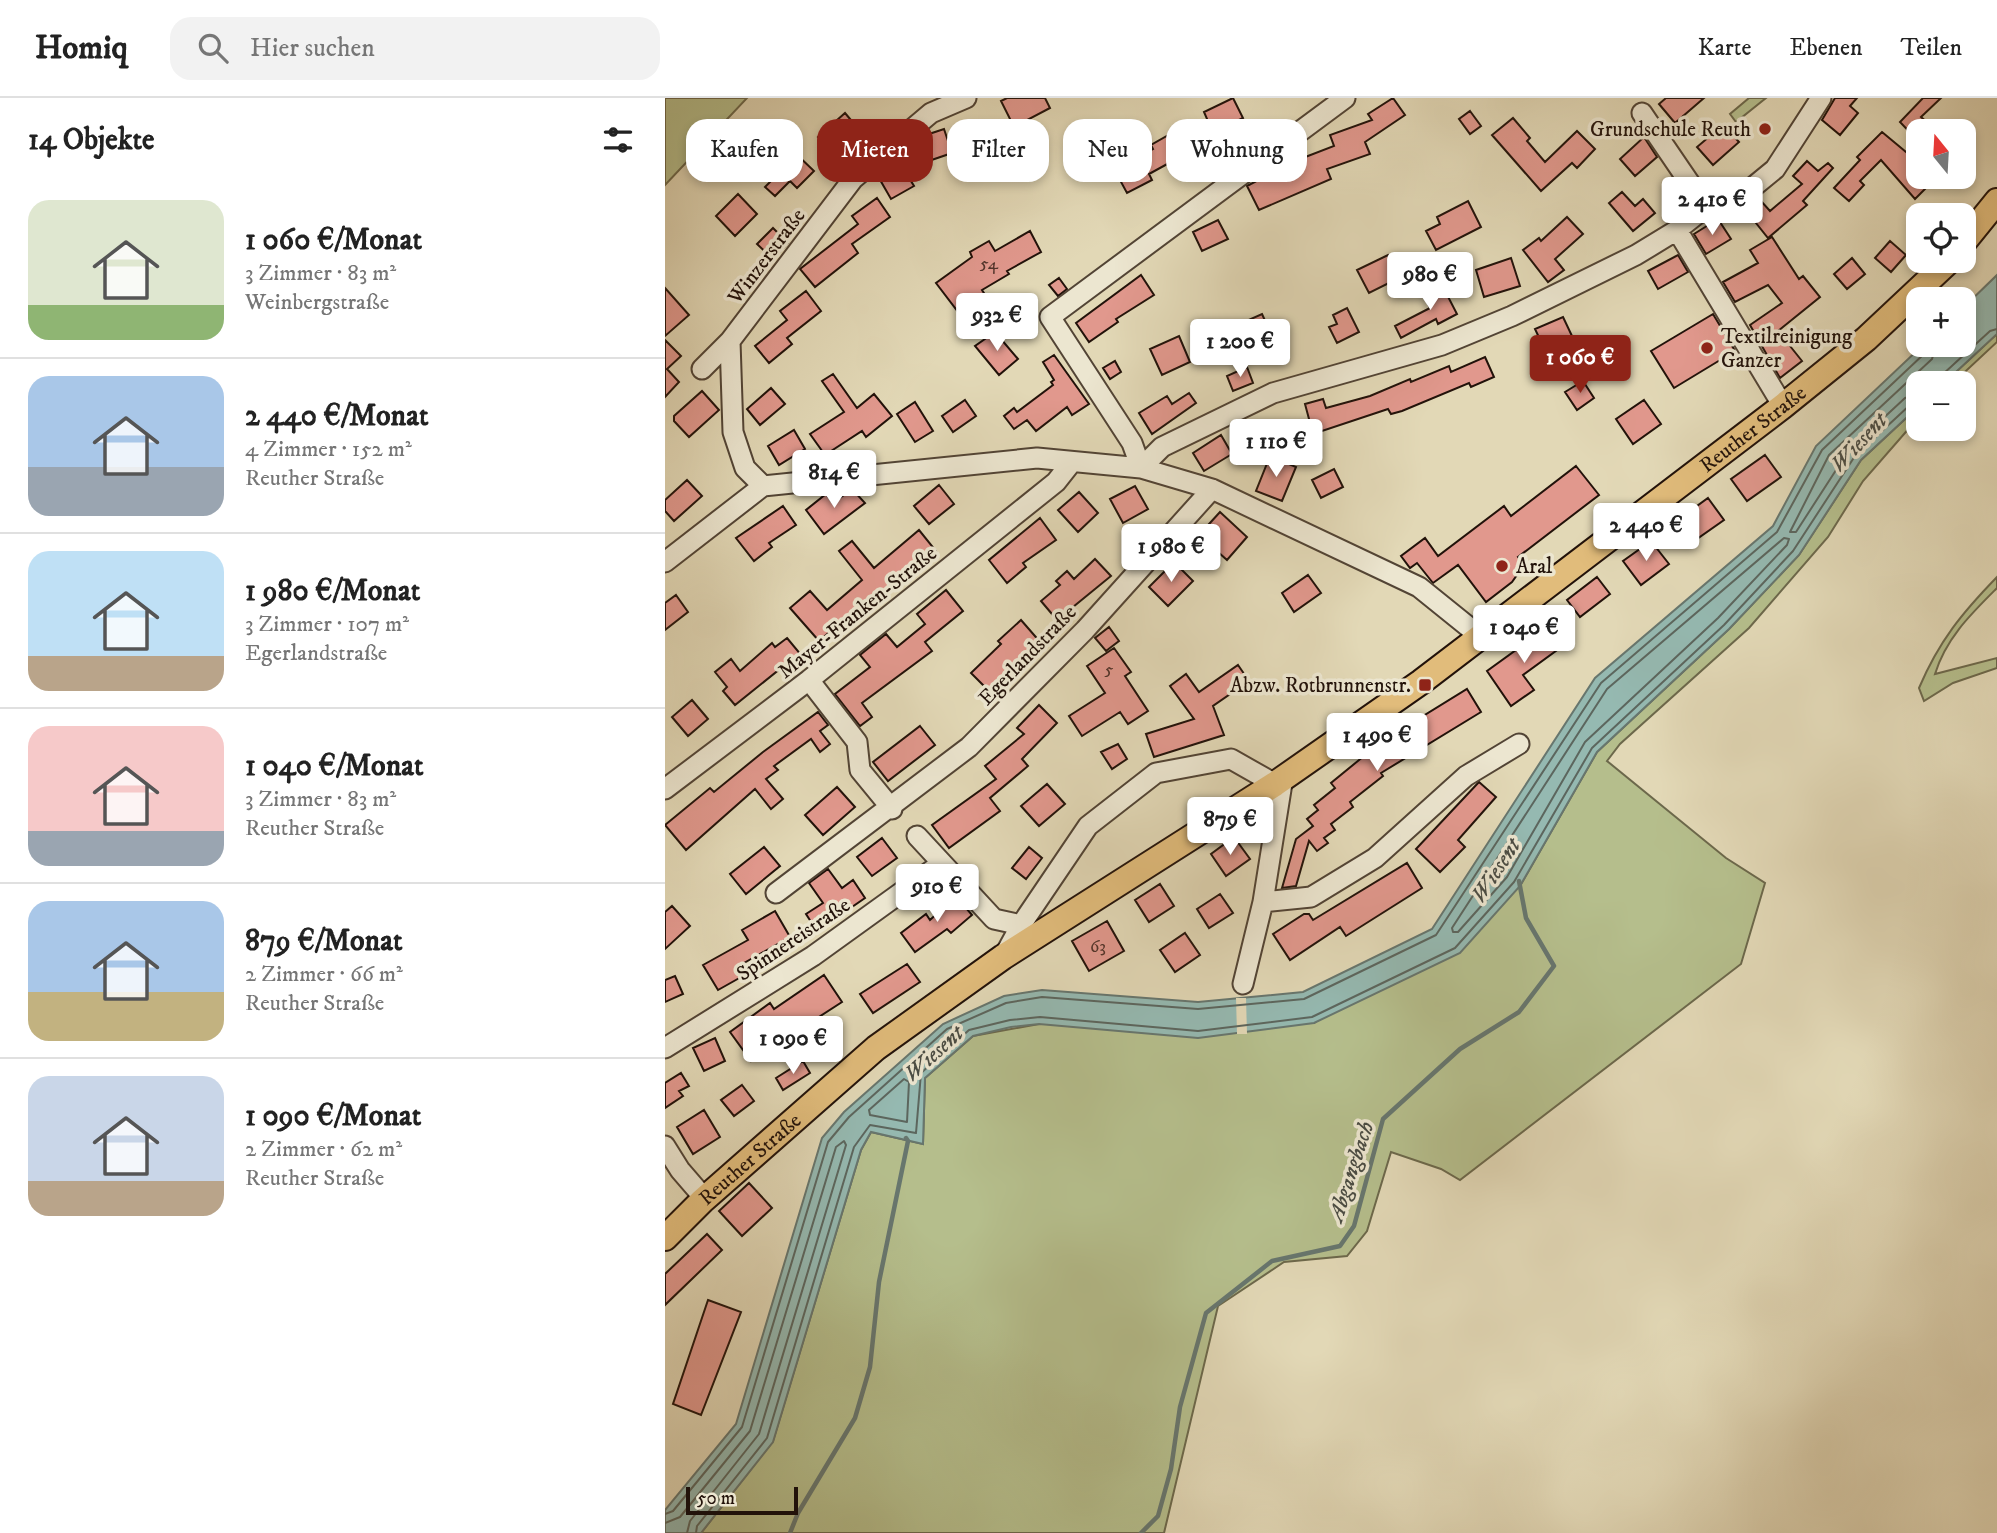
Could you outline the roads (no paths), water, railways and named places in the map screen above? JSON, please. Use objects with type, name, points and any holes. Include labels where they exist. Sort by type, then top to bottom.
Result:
[{"type":"main road","points":[[1976,227],[1997,201]]},
{"type":"main road","name":"Reuther Straße","points":[[665,1238],[705,1199],[876,1048],[1003,957],[1356,729],[1783,406],[1866,339],[1936,273]]},
{"type":"street","name":"Winzerstraße","points":[[702,369],[730,341],[853,179],[932,113],[966,98]]},
{"type":"street","points":[[1141,468],[1132,443],[1050,317],[1345,98]]},
{"type":"street","points":[[1141,468],[1162,447],[1273,393],[1442,345],[1606,270],[1677,230],[1706,207],[1747,192],[1775,169],[1821,98]]},
{"type":"street","points":[[1642,113],[1706,207]]},
{"type":"street","points":[[1677,230],[1783,406]]},
{"type":"street","points":[[730,341],[733,432],[745,468],[763,486]]},
{"type":"street","points":[[665,562],[763,486],[1037,458],[1141,468],[1212,489],[1419,587],[1481,637]]},
{"type":"street","name":"Mayer-Franken-Straße","points":[[665,789],[809,680],[1056,482],[1071,463]]},
{"type":"street","name":"Egerlandstraße","points":[[776,893],[892,809],[969,747],[1084,630],[1212,489]]},
{"type":"street","points":[[809,680],[857,742],[860,770],[892,809]]},
{"type":"street","points":[[1263,902],[1311,897],[1375,858],[1467,776],[1519,744]]},
{"type":"street","name":"Reuther Straße","points":[[1003,957],[1021,925],[1088,826],[1156,773],[1231,759],[1279,780]]},
{"type":"street","points":[[1243,984],[1263,902],[1279,780]]},
{"type":"street","points":[[917,836],[994,919],[1021,925]]},
{"type":"street","name":"Spinnereistraße","points":[[665,1048],[813,956],[942,863]]},
{"type":"street","points":[[665,1146],[680,1171],[705,1199]]},
{"type":"water","points":[[1997,275],[1997,334],[1976,353],[1976,295]]},
{"type":"water","points":[[1910,357],[1972,357],[1957,371],[1906,371],[1906,418],[1861,460],[1799,555],[1729,629],[1597,752],[1520,886],[1460,953],[1314,1023],[1198,1038],[1039,1024],[1011,1027],[973,1036],[925,1078],[923,1144],[871,1132],[861,1150],[773,1442],[701,1533],[665,1533],[665,1510],[736,1424],[822,1138],[844,1112],[943,1024],[1004,996],[1042,990],[1198,1002],[1303,992],[1432,929],[1595,678],[1773,526],[1816,446]]},
{"type":"waterway","name":"Abgangbach","points":[[1141,1533],[1158,1516],[1171,1469],[1180,1407],[1206,1313],[1272,1261],[1340,1246],[1354,1226],[1383,1119],[1460,1049],[1519,1012],[1554,966],[1526,918],[1519,881]]},
{"type":"waterway","name":"Wiesent","points":[[790,1533],[798,1513],[855,1418],[870,1367],[879,1282],[908,1141],[906,1138]]},
{"type":"place","name":"Grundschule Reuth","points":[[1765,129]]},
{"type":"place","name":"Textilreinigung Ganzer","points":[[1707,348]]},
{"type":"place","name":"Aral","points":[[1502,566]]},
{"type":"place","name":"Abzw. Rotbrunnenstr.","points":[[1425,685]]}]
